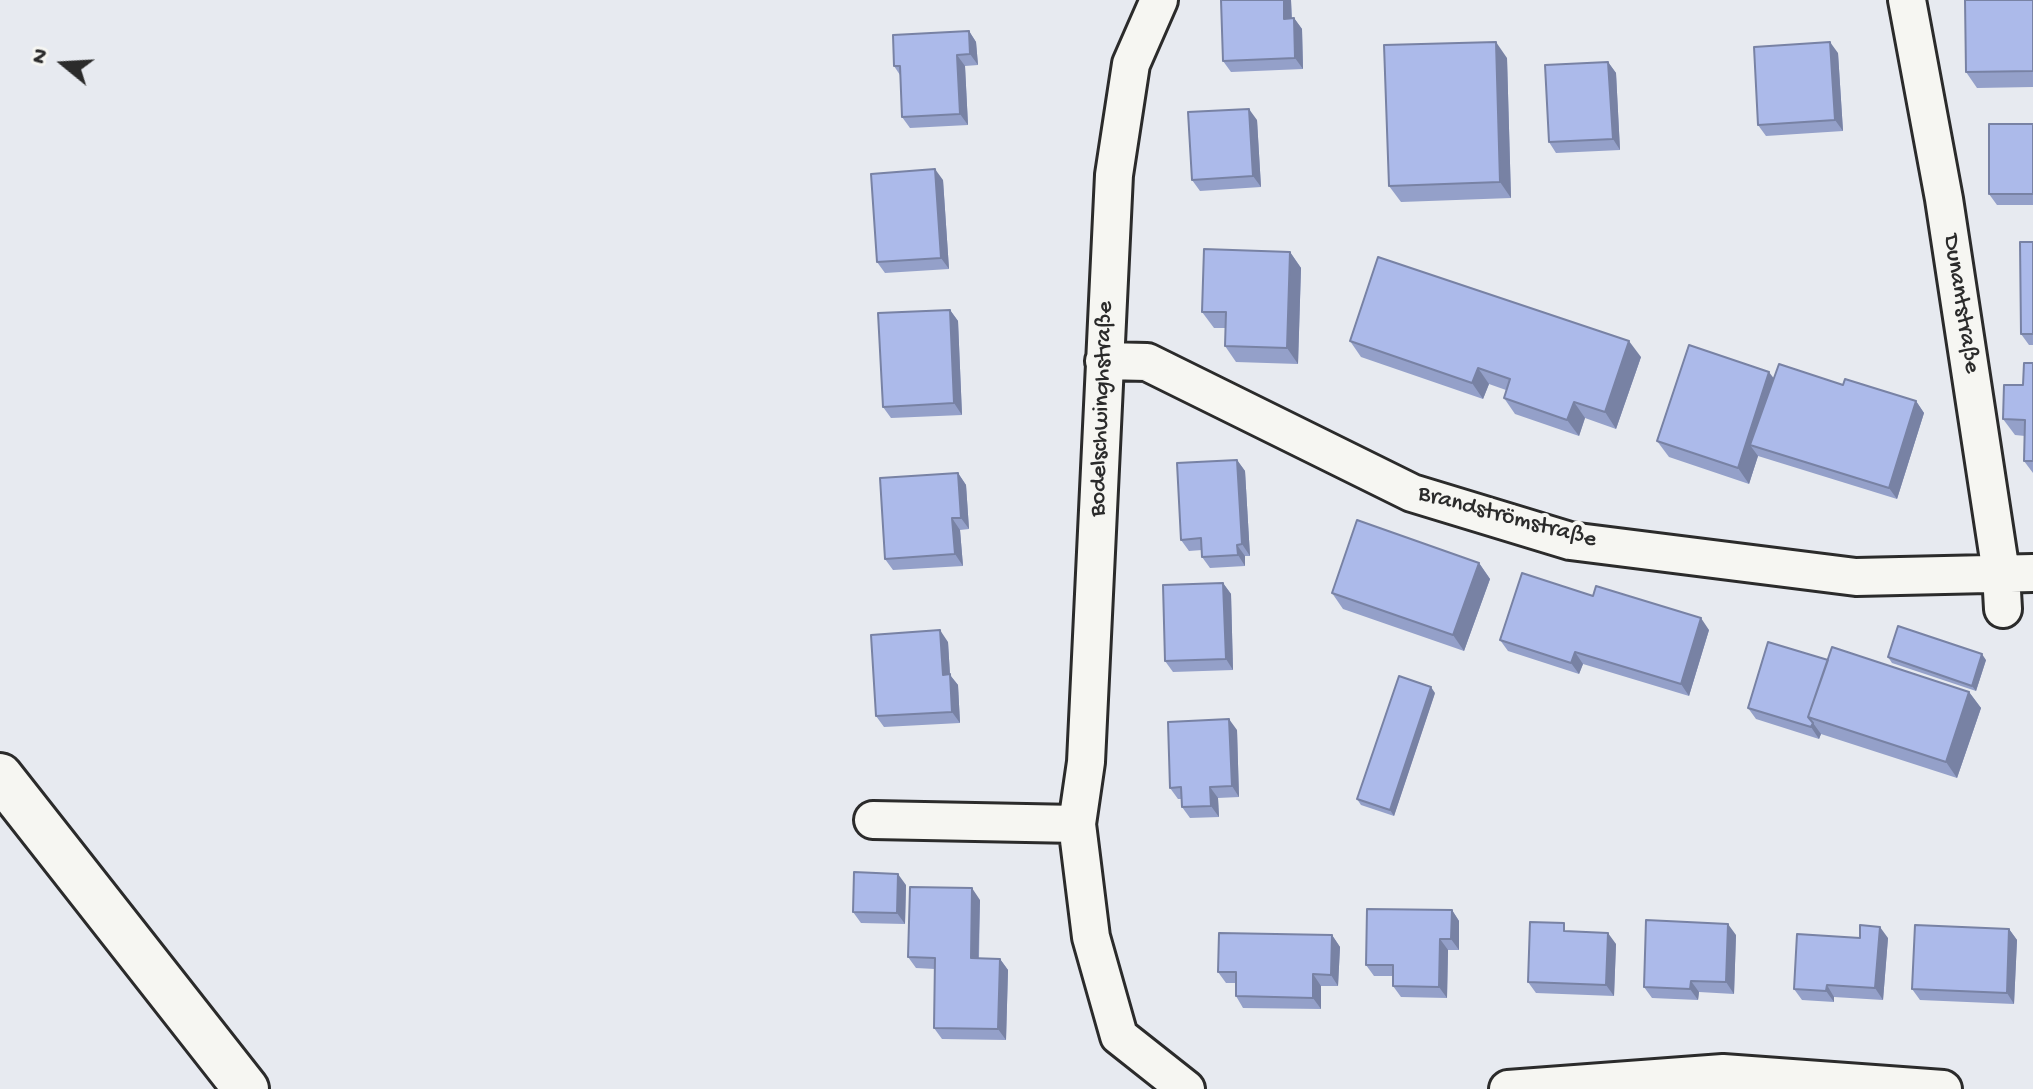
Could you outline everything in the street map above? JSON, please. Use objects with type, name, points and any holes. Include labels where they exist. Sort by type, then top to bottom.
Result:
[{"type":"street","name":"Bodelschwinghstraße","points":[[1159,0],[1131,64],[1114,175],[1086,762],[1077,824],[1091,937],[1119,1036],[1184,1089]]},
{"type":"street","name":"Dunantstraße","points":[[1907,0],[2017,573],[2003,609]]},
{"type":"street","name":"Brandströmstraße","points":[[1104,361],[1147,362],[1412,493],[1570,541],[1856,577],[2017,573]]},
{"type":"street","points":[[0,776],[246,1089]]},
{"type":"street","points":[[873,820],[1077,824]]},
{"type":"street","points":[[1508,1089],[1723,1073],[1943,1089]]},
{"type":"building","points":[[1221,0],[1284,0],[1284,19],[1294,18],[1295,58],[1223,61]]},
{"type":"building","points":[[1965,0],[2033,0],[2033,71],[1966,72]]},
{"type":"building","points":[[969,31],[970,54],[957,55],[960,114],[902,117],[900,66],[894,66],[893,35]]},
{"type":"building","points":[[1496,42],[1500,182],[1389,186],[1384,45]]},
{"type":"building","points":[[1830,42],[1835,120],[1758,125],[1754,47]]},
{"type":"building","points":[[1608,62],[1613,139],[1549,142],[1545,65]]},
{"type":"building","points":[[1249,109],[1253,176],[1192,180],[1188,112]]},
{"type":"building","points":[[1989,124],[2033,124],[2033,194],[1989,194]]},
{"type":"building","points":[[935,169],[941,258],[877,262],[871,174]]},
{"type":"building","points":[[2020,242],[2033,242],[2033,334],[2021,334]]},
{"type":"building","points":[[1204,249],[1290,252],[1287,348],[1225,346],[1226,312],[1202,312]]},
{"type":"building","points":[[1378,257],[1629,341],[1605,412],[1574,402],[1567,420],[1504,398],[1510,379],[1478,368],[1472,383],[1350,341]]},
{"type":"building","points":[[950,310],[954,403],[883,407],[878,313]]},
{"type":"building","points":[[1689,345],[1769,372],[1738,468],[1657,441]]},
{"type":"building","points":[[2024,363],[2033,363],[2033,461],[2024,461],[2025,420],[2003,419],[2004,385],[2023,385]]},
{"type":"building","points":[[1779,364],[1843,385],[1845,379],[1916,401],[1889,488],[1750,445]]},
{"type":"building","points":[[1237,460],[1242,544],[1237,545],[1238,555],[1202,557],[1201,538],[1181,540],[1177,463]]},
{"type":"building","points":[[958,473],[961,518],[952,518],[955,554],[885,559],[880,478]]},
{"type":"building","points":[[1357,520],[1479,563],[1453,635],[1332,593]]},
{"type":"building","points":[[1522,573],[1593,596],[1596,586],[1701,618],[1681,684],[1575,652],[1571,663],[1500,640]]},
{"type":"building","points":[[1223,583],[1226,659],[1165,661],[1163,585]]},
{"type":"building","points":[[1898,626],[1982,654],[1972,686],[1888,657]]},
{"type":"building","points":[[940,630],[943,675],[950,674],[952,712],[876,716],[871,635]]},
{"type":"building","points":[[1768,642],[1828,660],[1808,717],[1813,723],[1811,727],[1748,708]]},
{"type":"building","points":[[1832,647],[1969,692],[1946,762],[1808,717]]},
{"type":"building","points":[[1399,676],[1431,687],[1390,810],[1357,799]]},
{"type":"building","points":[[1229,719],[1232,786],[1210,787],[1211,806],[1182,807],[1181,787],[1170,788],[1168,722]]},
{"type":"building","points":[[854,872],[898,874],[897,913],[853,912]]},
{"type":"building","points":[[910,887],[972,888],[971,958],[1000,959],[998,1029],[934,1028],[935,958],[908,957]]},
{"type":"building","points":[[1367,909],[1452,910],[1451,939],[1440,939],[1439,987],[1393,986],[1393,965],[1366,965]]},
{"type":"building","points":[[1646,920],[1728,924],[1726,982],[1691,981],[1690,989],[1644,987]]},
{"type":"building","points":[[1530,922],[1564,923],[1564,931],[1608,933],[1606,985],[1528,982]]},
{"type":"building","points":[[1860,925],[1880,927],[1875,988],[1827,985],[1826,991],[1794,989],[1797,934],[1860,938]]},
{"type":"building","points":[[1915,925],[2009,929],[2007,993],[1912,989]]},
{"type":"building","points":[[1219,933],[1332,935],[1331,975],[1313,974],[1313,998],[1236,996],[1236,972],[1218,972]]}]
